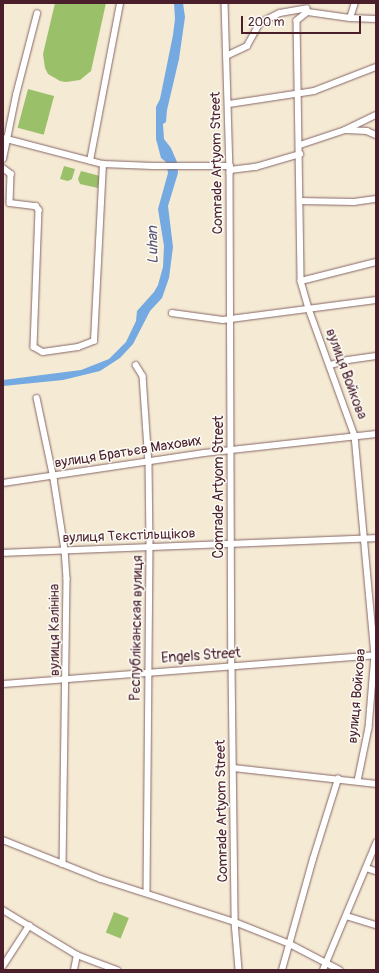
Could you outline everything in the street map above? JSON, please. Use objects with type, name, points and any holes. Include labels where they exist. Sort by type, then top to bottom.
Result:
[{"type":"street","points":[[90,161],[120,3]]},
{"type":"street","name":"Comrade Artyom Street","points":[[225,3],[230,168],[230,450],[235,922],[239,970]]},
{"type":"street","points":[[350,18],[355,3]]},
{"type":"street","points":[[226,56],[247,46],[260,23],[280,13],[306,7],[350,18],[376,19]]},
{"type":"street","name":"вулиця Войкова","points":[[306,7],[297,21],[301,281],[309,309],[331,365],[355,436],[375,655],[369,728],[358,781]]},
{"type":"street","points":[[3,159],[5,139],[37,14]]},
{"type":"street","points":[[229,104],[298,95],[314,91],[376,67]]},
{"type":"street","points":[[300,145],[345,130],[376,115]]},
{"type":"street","points":[[345,130],[367,131],[376,135]]},
{"type":"street","points":[[5,139],[103,164],[134,166],[256,168],[300,154]]},
{"type":"street","points":[[3,168],[11,174],[10,203],[36,206],[39,210],[34,347],[42,352],[78,347],[94,341],[103,164]]},
{"type":"street","points":[[300,201],[354,202],[376,200]]},
{"type":"street","points":[[301,281],[376,262]]},
{"type":"street","points":[[172,313],[223,320],[376,300]]},
{"type":"street","points":[[331,365],[348,360],[376,356]]},
{"type":"street","name":"Рєспубліканская вулиця","points":[[136,365],[143,376],[149,460],[150,547],[147,892]]},
{"type":"street","name":"вулиця Калініна","points":[[37,398],[53,476],[65,550],[67,579],[67,679],[63,864]]},
{"type":"street","name":"вулиця Братьєв Махових","points":[[3,484],[149,460],[376,434]]},
{"type":"street","name":"вулиця Тєкстільщіков","points":[[3,553],[376,538]]},
{"type":"street","name":"Engels Street","points":[[3,684],[149,671],[375,655]]},
{"type":"street","points":[[234,768],[376,784]]},
{"type":"street","points":[[282,970],[313,859],[338,779]]},
{"type":"street","points":[[3,840],[101,878],[235,922],[290,944],[340,970]]},
{"type":"street","points":[[323,970],[376,843]]},
{"type":"street","points":[[366,868],[376,871]]},
{"type":"street","points":[[4,912],[77,955],[117,970]]},
{"type":"street","points":[[346,916],[376,925]]},
{"type":"street","points":[[3,966],[29,926]]},
{"type":"street","points":[[74,970],[77,955]]},
{"type":"green space","points":[[55,3],[106,3],[91,71],[80,80],[66,82],[60,81],[48,74],[45,68],[43,54]]},
{"type":"green space","points":[[28,89],[54,96],[44,135],[18,128]]},
{"type":"green space","points":[[64,166],[75,169],[72,179],[68,181],[60,179]]},
{"type":"green space","points":[[81,171],[100,176],[98,188],[80,184],[78,179]]},
{"type":"green space","points":[[114,912],[129,918],[121,938],[106,932]]},
{"type":"water","points":[[174,3],[183,3],[185,17],[179,59],[167,110],[166,122],[163,124],[164,139],[171,148],[177,162],[178,173],[168,206],[173,247],[169,278],[162,298],[150,311],[133,344],[120,358],[100,371],[63,380],[3,386],[3,380],[81,370],[109,359],[126,342],[136,321],[137,311],[154,292],[158,285],[163,267],[164,246],[158,209],[168,173],[166,162],[161,158],[156,139],[156,107],[160,99],[173,35],[175,19]]},
{"type":"water label","name":"Luhan","points":[[153,245]]}]
